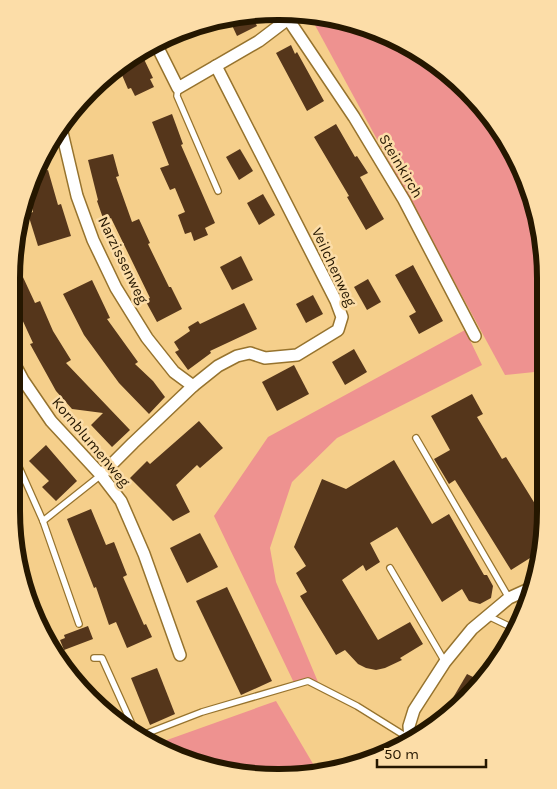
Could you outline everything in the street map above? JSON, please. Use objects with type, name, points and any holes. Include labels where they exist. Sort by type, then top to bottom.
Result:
[{"type":"street","name":"Steinkirch","points":[[178,88],[260,41],[282,20]]},
{"type":"street","name":"Steinkirch","points":[[289,21],[354,117],[399,192],[475,336]]},
{"type":"street","points":[[159,50],[178,88]]},
{"type":"street","name":"Veilchenweg","points":[[101,475],[193,386],[218,366],[238,356],[250,354],[266,358],[297,355],[338,330],[342,317],[332,292],[216,66]]},
{"type":"street","name":"Narzissenweg","points":[[63,137],[77,196],[93,240],[116,288],[147,338],[174,372],[193,386]]},
{"type":"street","name":"Kornblumenweg","points":[[20,374],[51,421],[101,475],[122,502],[144,554],[180,655]]},
{"type":"street","points":[[410,733],[409,726],[414,710],[445,662],[472,629],[509,598],[524,591]]},
{"type":"lane","points":[[178,88],[177,96],[218,191]]},
{"type":"lane","points":[[416,438],[509,598]]},
{"type":"lane","points":[[20,468],[43,520],[79,624]]},
{"type":"lane","points":[[43,520],[101,475]]},
{"type":"lane","points":[[390,568],[445,662]]},
{"type":"lane","points":[[488,616],[509,626]]},
{"type":"lane","points":[[94,658],[102,658],[131,722]]},
{"type":"lane","points":[[147,733],[202,712],[308,681],[358,706],[405,736]]},
{"type":"shaded area","points":[[313,22],[345,29],[377,40],[408,55],[436,73],[473,108],[502,149],[517,180],[528,212],[535,245],[537,278],[537,372],[505,375]]},
{"type":"shaded area","points":[[465,330],[482,365],[337,438],[292,482],[270,548],[276,582],[318,682],[296,687],[214,516],[268,437]]},
{"type":"shaded area","points":[[276,701],[315,767],[278,769],[245,767],[195,755],[163,741]]},
{"type":"building","points":[[255,21],[257,26],[237,36],[232,24]]},
{"type":"building","points":[[291,45],[295,54],[297,52],[324,101],[307,111],[276,53]]},
{"type":"building","points":[[144,58],[153,78],[150,79],[154,87],[135,96],[131,88],[128,89],[121,73]]},
{"type":"building","points":[[172,114],[183,144],[181,145],[215,223],[205,228],[208,235],[194,241],[191,232],[185,234],[178,215],[185,212],[175,188],[170,190],[160,168],[169,165],[152,122]]},
{"type":"building","points":[[336,124],[355,157],[357,156],[368,173],[360,177],[384,219],[366,230],[347,197],[349,196],[314,137]]},
{"type":"building","points":[[240,149],[253,171],[239,180],[226,157]]},
{"type":"building","points":[[113,154],[119,176],[116,177],[132,222],[139,219],[150,243],[148,244],[182,309],[157,322],[145,300],[150,298],[111,218],[104,221],[97,201],[88,160]]},
{"type":"building","points":[[48,170],[58,205],[61,204],[71,236],[38,246],[28,215],[33,212],[31,204],[44,171]]},
{"type":"building","points":[[263,194],[275,215],[259,225],[247,203]]},
{"type":"building","points":[[241,256],[253,280],[232,290],[220,267]]},
{"type":"building","points":[[413,265],[443,321],[419,334],[409,316],[416,312],[395,275]]},
{"type":"building","points":[[20,272],[35,303],[40,301],[53,331],[71,360],[66,363],[130,430],[112,447],[91,425],[103,413],[72,409],[56,391],[30,344],[33,343],[20,315]]},
{"type":"building","points":[[368,279],[381,302],[367,310],[354,287]]},
{"type":"building","points":[[92,280],[110,318],[107,319],[138,362],[135,364],[153,381],[165,397],[149,414],[119,383],[84,335],[63,294]]},
{"type":"building","points":[[313,295],[323,314],[306,323],[296,304]]},
{"type":"building","points":[[244,303],[257,329],[210,351],[211,353],[188,370],[175,352],[179,350],[174,342],[190,331],[188,327],[198,321],[200,324]]},
{"type":"building","points":[[354,349],[367,372],[345,385],[332,362]]},
{"type":"building","points":[[294,365],[309,394],[277,411],[262,382]]},
{"type":"building","points":[[472,394],[483,414],[477,417],[502,459],[506,457],[537,507],[533,556],[511,570],[455,480],[449,484],[434,459],[450,450],[431,416]]},
{"type":"building","points":[[199,421],[223,448],[200,468],[197,465],[176,485],[190,512],[173,521],[130,478],[147,461],[150,464]]},
{"type":"building","points":[[46,445],[77,481],[56,501],[42,487],[49,481],[29,461]]},
{"type":"building","points":[[394,460],[432,524],[449,514],[484,575],[487,575],[493,586],[491,598],[480,604],[469,601],[462,589],[442,602],[397,527],[370,543],[380,562],[366,571],[363,565],[342,580],[378,640],[410,622],[423,644],[400,658],[402,660],[376,670],[358,664],[345,650],[336,655],[300,596],[307,592],[296,573],[306,566],[294,547],[322,479],[346,489]]},
{"type":"building","points":[[91,509],[106,545],[114,542],[127,575],[123,577],[144,625],[146,624],[152,637],[127,648],[116,622],[109,625],[96,587],[94,588],[67,519]]},
{"type":"building","points":[[200,533],[218,567],[187,583],[170,548]]},
{"type":"building","points":[[227,587],[272,681],[241,695],[196,601]]},
{"type":"building","points":[[88,626],[93,639],[64,650],[60,640],[65,638],[64,635]]},
{"type":"building","points":[[157,668],[175,714],[150,725],[131,678]]},
{"type":"building","points":[[467,674],[475,678],[473,681],[448,705]]}]
